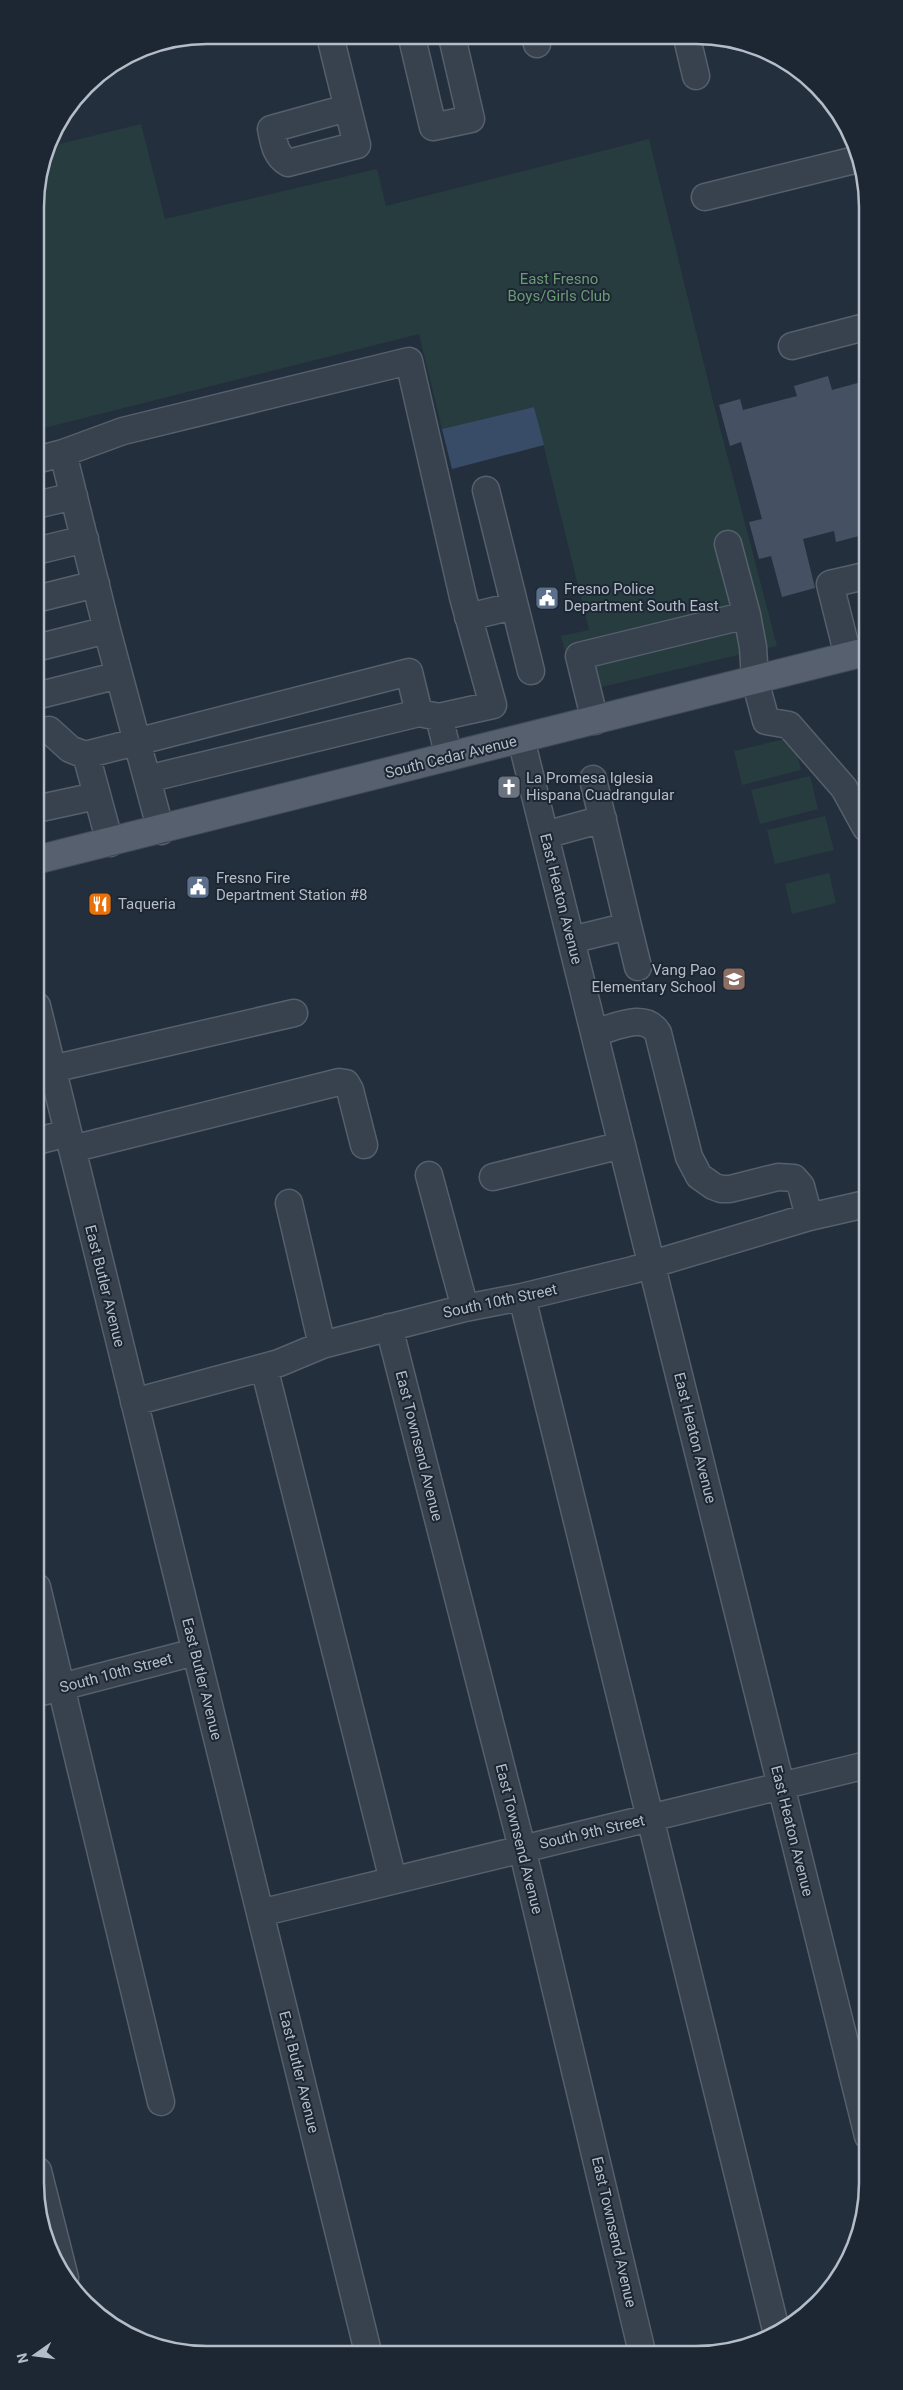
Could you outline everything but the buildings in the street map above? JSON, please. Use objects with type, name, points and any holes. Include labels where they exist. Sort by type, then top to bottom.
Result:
[{"type":"main road","name":"South Cedar Avenue","points":[[44,858],[857,654]]},
{"type":"street","points":[[332,44],[347,108]]},
{"type":"street","points":[[413,44],[433,128],[471,119],[454,44]]},
{"type":"street","points":[[688,44],[696,76]]},
{"type":"street","points":[[705,197],[853,161]]},
{"type":"street","points":[[792,346],[859,329]]},
{"type":"street","points":[[44,458],[64,453],[123,430],[409,361],[468,617],[493,705],[429,715],[147,779]]},
{"type":"street","points":[[64,453],[107,630],[161,830]]},
{"type":"street","points":[[486,490],[531,672]]},
{"type":"street","points":[[44,503],[74,496]]},
{"type":"street","points":[[44,549],[85,539]]},
{"type":"street","points":[[728,544],[747,615],[753,647],[755,680],[766,721],[788,725],[844,788],[859,815]]},
{"type":"street","points":[[857,654],[830,584],[859,577]]},
{"type":"street","points":[[44,597],[96,584]]},
{"type":"street","points":[[468,617],[514,606]]},
{"type":"street","points":[[595,721],[579,656],[747,615]]},
{"type":"street","points":[[44,646],[107,630]]},
{"type":"street","points":[[49,730],[70,749],[85,755],[409,672],[449,757]]},
{"type":"street","points":[[44,694],[119,675]]},
{"type":"street","name":"East Heaton Avenue","points":[[521,739],[859,2100]]},
{"type":"street","points":[[85,755],[89,762],[96,796],[110,843]]},
{"type":"street","points":[[593,779],[638,967]]},
{"type":"street","points":[[44,807],[96,796]]},
{"type":"street","points":[[545,835],[602,819]]},
{"type":"street","points":[[571,940],[628,926]]},
{"type":"street","points":[[52,1069],[294,1013]]},
{"type":"street","points":[[594,1033],[638,1021],[648,1022],[655,1028],[658,1034],[688,1157],[699,1176],[721,1189],[730,1189],[778,1177],[794,1178],[801,1186],[809,1217]]},
{"type":"street","name":"East Butler Avenue","points":[[44,1035],[367,2346]]},
{"type":"street","points":[[44,1141],[70,1141],[339,1082],[346,1083],[350,1090],[364,1145]]},
{"type":"street","points":[[493,1177],[622,1145]]},
{"type":"street","points":[[429,1174],[465,1308]]},
{"type":"street","points":[[289,1202],[322,1345]]},
{"type":"street","name":"South 10th Street","points":[[134,1402],[264,1367],[322,1345],[465,1308],[522,1298],[652,1264],[809,1217],[859,1206]]},
{"type":"street","points":[[522,1298],[775,2326]]},
{"type":"street","name":"East Townsend Avenue","points":[[389,1327],[522,1848],[641,2346]]},
{"type":"street","points":[[264,1367],[393,1880]]},
{"type":"street","points":[[44,1614],[161,2102]]},
{"type":"street","name":"South 10th Street","points":[[44,1692],[195,1652]]},
{"type":"street","name":"South 9th Street","points":[[260,1913],[859,1767]]},
{"type":"street","points":[[45,2198],[57,2247]]},
{"type":"green space","name":"East Fresno Boys/Girls Club","points":[[141,124],[165,219],[377,169],[386,206],[649,139],[712,397],[777,646],[576,693],[561,636],[589,630],[534,407],[442,429],[419,334],[44,428],[44,196],[49,165],[56,145]]},
{"type":"green space","points":[[793,737],[801,770],[742,785],[734,751]]},
{"type":"green space","points":[[810,776],[818,809],[760,824],[751,790]]},
{"type":"green space","points":[[825,816],[834,850],[775,864],[767,830]]},
{"type":"green space","points":[[829,873],[836,903],[792,914],[785,884]]},
{"type":"water","points":[[534,407],[544,445],[452,469],[442,429]]},
{"type":"place","name":"Fresno Police Department South East","points":[[547,598]]},
{"type":"place","name":"La Promesa Iglesia Hispana Cuadrangular","points":[[509,787]]},
{"type":"place","name":"Fresno Fire Department Station #8","points":[[198,887]]},
{"type":"place","name":"Taqueria","points":[[100,904]]},
{"type":"place","name":"Vang Pao Elementary School","points":[[734,979]]}]
